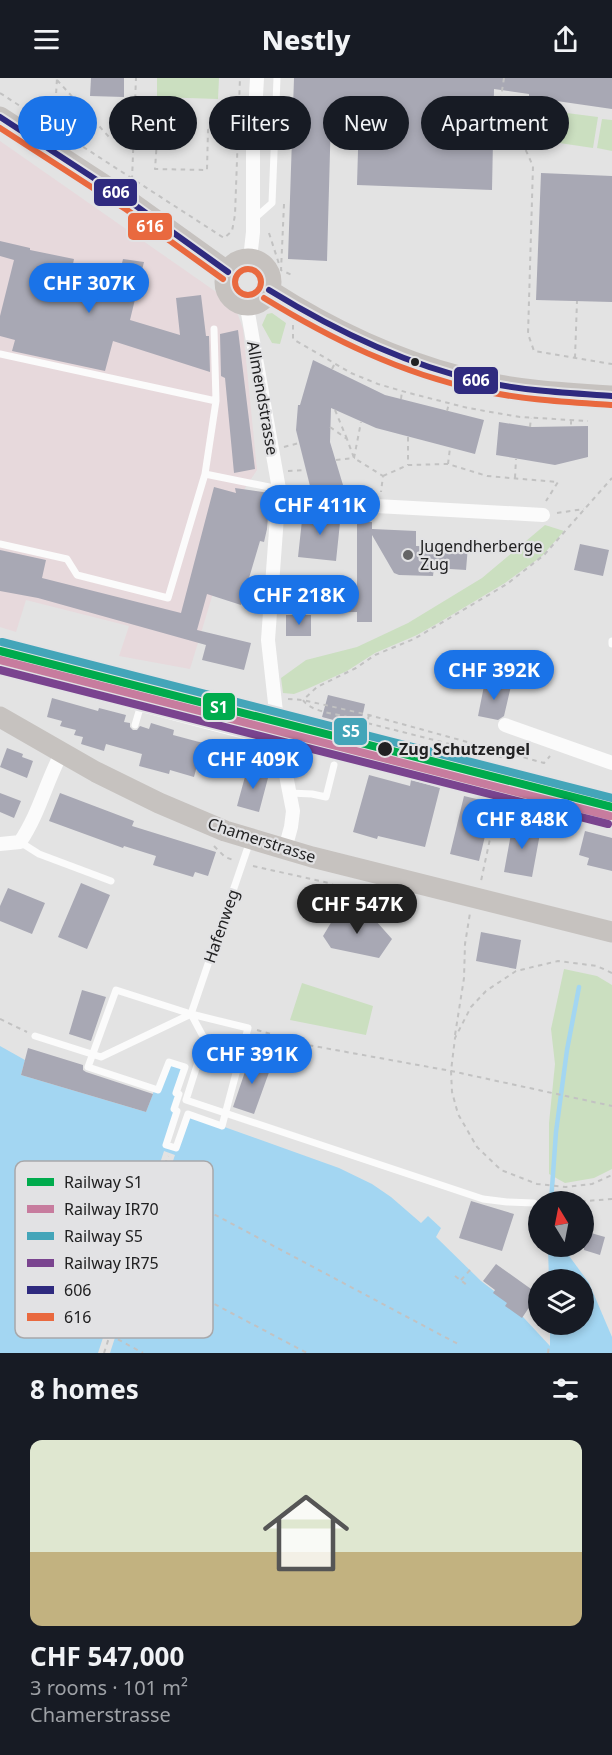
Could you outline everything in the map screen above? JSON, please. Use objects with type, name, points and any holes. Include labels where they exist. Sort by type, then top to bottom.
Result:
[{"type":"main road","points":[[0,117],[132,203],[228,272]]},
{"type":"main road","points":[[250,259],[261,264],[269,273],[271,284],[267,295],[259,302],[248,305],[231,297],[226,285],[228,272],[237,262],[250,259]]},
{"type":"main road","points":[[269,290],[340,332],[415,362],[462,377],[555,393],[612,396]]},
{"type":"main road","name":"Chamerstrasse","points":[[0,717],[96,772],[159,803],[225,831],[285,849],[612,932]]},
{"type":"street","points":[[250,259],[257,78]]},
{"type":"street","name":"Allmendstrasse","points":[[248,305],[279,489],[268,640],[279,739],[293,811],[285,849]]},
{"type":"street","points":[[279,489],[302,502],[540,515]]},
{"type":"street","points":[[505,725],[612,763]]},
{"type":"street","points":[[0,844],[20,842],[32,824],[62,752]]},
{"type":"lane","points":[[253,219],[272,203],[277,78]]},
{"type":"lane","points":[[0,544],[67,559],[77,575],[168,598],[205,474],[216,401],[214,329]]},
{"type":"lane","points":[[0,354],[216,401]]},
{"type":"lane","points":[[205,474],[279,489]]},
{"type":"lane","points":[[49,684],[269,742],[279,739]]},
{"type":"lane","points":[[135,725],[140,708]]},
{"type":"lane","points":[[290,793],[326,797],[334,765]]},
{"type":"lane","name":"Hafenweg","points":[[191,1014],[251,839]]},
{"type":"lane","points":[[20,842],[39,854],[111,881]]},
{"type":"lane","points":[[116,990],[191,1014],[248,1028],[222,1126],[188,1114],[176,1148],[166,1145],[177,1111],[174,1109],[179,1094],[176,1093],[185,1067],[169,1062],[158,1090],[88,1067],[93,1054],[116,990]]},
{"type":"lane","points":[[35,1036],[101,1056],[191,1014]]},
{"type":"lane","points":[[191,1014],[206,1040],[186,1100],[483,1199],[528,1203]]},
{"type":"path","points":[[135,96],[136,78]]},
{"type":"path","points":[[239,96],[240,78]]},
{"type":"path","points":[[504,78],[499,110],[517,130],[533,166],[528,334],[534,351],[612,364]]},
{"type":"path","points":[[57,79],[109,137]]},
{"type":"path","points":[[56,96],[57,79]]},
{"type":"path","points":[[0,93],[18,105]]},
{"type":"path","points":[[156,150],[155,169],[207,170],[209,129]]},
{"type":"path","points":[[86,150],[224,238],[232,231],[235,215],[237,150]]},
{"type":"path","points":[[132,180],[133,150]]},
{"type":"path","points":[[281,270],[284,202]]},
{"type":"path","points":[[269,232],[281,270],[294,276]]},
{"type":"path","points":[[575,358],[577,301]]},
{"type":"path","points":[[293,324],[293,339],[378,384],[449,403],[510,415],[588,421]]},
{"type":"path","points":[[332,369],[335,363]]},
{"type":"path","points":[[360,382],[361,377]]},
{"type":"path","points":[[401,399],[402,391]]},
{"type":"path","points":[[447,411],[449,403]]},
{"type":"path","points":[[335,410],[354,458]]},
{"type":"path","points":[[530,427],[531,418]]},
{"type":"path","points":[[571,420],[571,427]]},
{"type":"path","points":[[354,458],[361,422]]},
{"type":"path","points":[[330,427],[347,439]]},
{"type":"path","points":[[408,437],[408,465]]},
{"type":"path","points":[[448,464],[450,448]]},
{"type":"path","points":[[336,460],[354,458],[384,476]]},
{"type":"path","points":[[515,478],[516,459]]},
{"type":"path","points":[[384,476],[408,465],[448,464],[487,476],[558,482],[540,515]]},
{"type":"path","points":[[277,472],[306,470]]},
{"type":"path","points":[[378,506],[384,476]]},
{"type":"path","points":[[303,700],[316,687],[356,668],[375,655],[414,639],[507,584],[544,555],[612,478]]},
{"type":"path","points":[[540,515],[586,509]]},
{"type":"path","points":[[275,699],[303,700],[369,715],[544,763],[561,745]]},
{"type":"path","points":[[303,700],[314,708],[347,717],[344,726]]},
{"type":"path","points":[[369,715],[367,723],[501,757],[503,752]]},
{"type":"path","points":[[331,739],[328,749],[296,740],[297,747],[357,762],[359,756],[500,792],[481,881]]},
{"type":"path","points":[[470,913],[452,1071],[452,1092],[458,1114],[477,1147],[501,1170],[537,1184],[567,1187],[592,1184],[612,1175]]},
{"type":"path","points":[[455,1038],[471,1007],[486,991],[516,971],[558,961],[597,966],[612,973]]},
{"type":"path","points":[[0,1019],[35,1036]]},
{"type":"path","points":[[308,1045],[452,1071],[612,1106]]},
{"type":"path","points":[[166,1161],[169,1153]]},
{"type":"path","points":[[594,1200],[612,1198]]},
{"type":"path","points":[[213,1215],[458,1344]]},
{"type":"path","points":[[461,1280],[470,1270]]},
{"type":"path","points":[[455,1276],[467,1285]]},
{"type":"path","points":[[213,1304],[307,1353]]},
{"type":"path","points":[[104,1353],[109,1338]]},
{"type":"path","points":[[115,1338],[143,1353]]},
{"type":"path","points":[[548,1353],[549,1345]]},
{"type":"shaded area","points":[[0,141],[222,296],[236,309],[243,329],[257,470],[245,488],[190,669],[119,656],[129,626],[26,600],[16,632],[0,627]]},
{"type":"green space","points":[[157,78],[219,78],[218,96],[209,96],[209,99],[197,98],[197,96],[157,96]]},
{"type":"green space","points":[[569,113],[598,117],[593,148],[569,144]]},
{"type":"green space","points":[[602,119],[612,120],[612,151],[597,148]]},
{"type":"green space","points":[[272,313],[286,323],[280,344],[272,343],[262,325],[267,314]]},
{"type":"green space","points":[[545,525],[564,531],[542,556],[505,583],[417,635],[375,653],[347,671],[294,694],[283,693],[281,678],[306,660],[357,647],[408,623],[482,578]]},
{"type":"green space","points":[[564,969],[597,976],[612,985],[612,1169],[594,1178],[565,1183],[549,1174],[549,1123],[555,1064],[551,1029]]},
{"type":"green space","points":[[302,983],[373,1006],[366,1035],[290,1020]]},
{"type":"water","points":[[0,1046],[25,1060],[21,1075],[146,1112],[155,1088],[169,1062],[185,1067],[166,1144],[176,1148],[188,1114],[339,1168],[372,1184],[421,1223],[428,1216],[441,1228],[436,1237],[481,1281],[511,1304],[528,1322],[528,1335],[540,1335],[550,1346],[550,1335],[594,1335],[594,1295],[612,1337],[612,1353],[0,1353]]},
{"type":"water","points":[[548,1257],[570,1257],[579,1269],[549,1269]]},
{"type":"pier","points":[[164,1151],[175,1155],[173,1161],[161,1161]]},
{"type":"pier","points":[[103,1338],[115,1338],[110,1353],[98,1353]]},
{"type":"building","points":[[91,78],[124,78],[124,96],[90,96]]},
{"type":"building","points":[[294,78],[612,78],[612,109],[569,103],[569,96],[529,96],[529,94],[494,89],[494,96],[421,96],[421,150],[493,150],[492,190],[357,185],[358,150],[409,150],[409,96],[323,96],[323,150],[330,150],[327,261],[288,259],[292,150],[311,150],[311,96],[293,96]]},
{"type":"building","points":[[541,173],[612,176],[612,302],[536,300]]},
{"type":"building","points":[[0,241],[74,259],[72,269],[118,280],[123,259],[144,262],[130,320],[180,335],[176,298],[201,295],[206,336],[209,336],[210,372],[113,341],[105,371],[12,351],[15,340],[0,336],[0,316],[14,260],[0,256]]},
{"type":"building","points":[[238,330],[255,469],[234,473],[225,378],[221,376],[220,334]]},
{"type":"building","points":[[313,360],[385,395],[484,420],[475,454],[376,428],[331,408],[330,442],[343,485],[342,495],[312,494],[296,430],[298,405],[300,405]]},
{"type":"building","points":[[499,422],[532,427],[588,426],[588,457],[555,465],[496,455]]},
{"type":"building","points":[[214,487],[236,493],[235,488],[270,493],[264,542],[260,541],[241,605],[207,594],[197,630],[251,643],[244,670],[202,660],[206,645],[38,598],[0,591],[0,550],[46,560],[42,578],[181,613]]},
{"type":"building","points":[[303,511],[341,513],[336,561],[298,557]]},
{"type":"building","points":[[357,522],[372,522],[372,529],[416,531],[416,546],[468,546],[466,570],[434,568],[433,576],[399,575],[394,573],[372,535],[372,622],[357,622],[357,612],[307,613],[307,597],[357,596]]},
{"type":"building","points":[[580,544],[609,550],[603,576],[574,570]]},
{"type":"building","points":[[286,615],[311,615],[311,636],[286,636]]},
{"type":"building","points":[[485,681],[511,686],[504,716],[498,720],[478,716]]},
{"type":"building","points":[[328,695],[365,704],[360,727],[322,717]]},
{"type":"building","points":[[52,698],[98,711],[99,708],[126,715],[124,722],[130,723],[133,730],[137,730],[140,726],[149,729],[151,723],[174,730],[173,735],[203,743],[194,777],[170,770],[169,774],[139,766],[142,754],[106,744],[104,751],[81,744],[83,737],[74,735],[76,730],[60,726],[62,721],[47,717]]},
{"type":"building","points":[[7,748],[33,761],[27,778],[0,767]]},
{"type":"building","points":[[254,768],[263,771],[268,778],[259,812],[237,806],[246,773]]},
{"type":"building","points":[[369,775],[410,786],[411,780],[440,788],[425,847],[378,836],[377,839],[353,832]]},
{"type":"building","points":[[0,793],[21,801],[14,818],[0,812]]},
{"type":"building","points":[[60,793],[134,821],[132,826],[216,852],[208,876],[195,872],[193,877],[153,865],[156,856],[124,846],[123,848],[49,821]]},
{"type":"building","points":[[464,796],[493,803],[479,861],[450,854]]},
{"type":"building","points":[[513,823],[541,828],[532,877],[504,872]]},
{"type":"building","points":[[585,831],[612,838],[612,871],[587,865],[589,858],[579,855]]},
{"type":"building","points":[[81,883],[110,895],[87,949],[58,937]]},
{"type":"building","points":[[8,888],[45,903],[32,934],[0,921],[0,906]]},
{"type":"building","points":[[338,911],[354,912],[376,921],[392,939],[379,958],[331,948],[323,936]]},
{"type":"building","points":[[481,932],[521,940],[516,969],[476,961]]},
{"type":"building","points":[[82,990],[106,997],[91,1041],[69,1034]]},
{"type":"building","points":[[28,1048],[83,1065],[83,1070],[86,1072],[153,1094],[146,1112],[21,1075]]},
{"type":"building","points":[[250,1057],[272,1064],[254,1114],[233,1107]]},
{"type":"building","points":[[471,1201],[514,1214],[502,1251],[459,1238]]},
{"type":"building","points":[[594,1234],[605,1237],[600,1255],[594,1253]]},
{"type":"building","points":[[496,1264],[528,1287],[528,1309],[522,1318],[505,1306],[507,1303],[493,1293],[495,1290],[483,1281]]},
{"type":"waterway","points":[[552,1191],[556,1132],[567,1050],[579,987]]},
{"type":"rail line","name":"S5","points":[[2,642],[612,798]]},
{"type":"rail line","name":"S1","points":[[0,651],[612,807]]},
{"type":"rail line","name":"IR70","points":[[0,660],[610,816]]},
{"type":"rail line","name":"IR75","points":[[0,670],[608,824]]},
{"type":"transit line","name":"606","points":[[0,117],[132,203],[228,272]]},
{"type":"transit line","name":"616","points":[[0,128],[127,210],[223,279]]},
{"type":"transit line","name":"616","points":[[248,269],[257,273],[261,282],[257,291],[248,295],[239,291],[235,282],[239,273],[248,269]]},
{"type":"transit line","name":"606","points":[[269,290],[344,332],[397,355],[451,374],[512,387],[612,396]]},
{"type":"transit line","name":"616","points":[[264,298],[341,341],[422,375],[512,396],[611,405]]},
{"type":"place","name":"Jugendherberge Zug","points":[[408,555]]},
{"type":"place","name":"Zug Schutzengel","points":[[385,749]]}]
